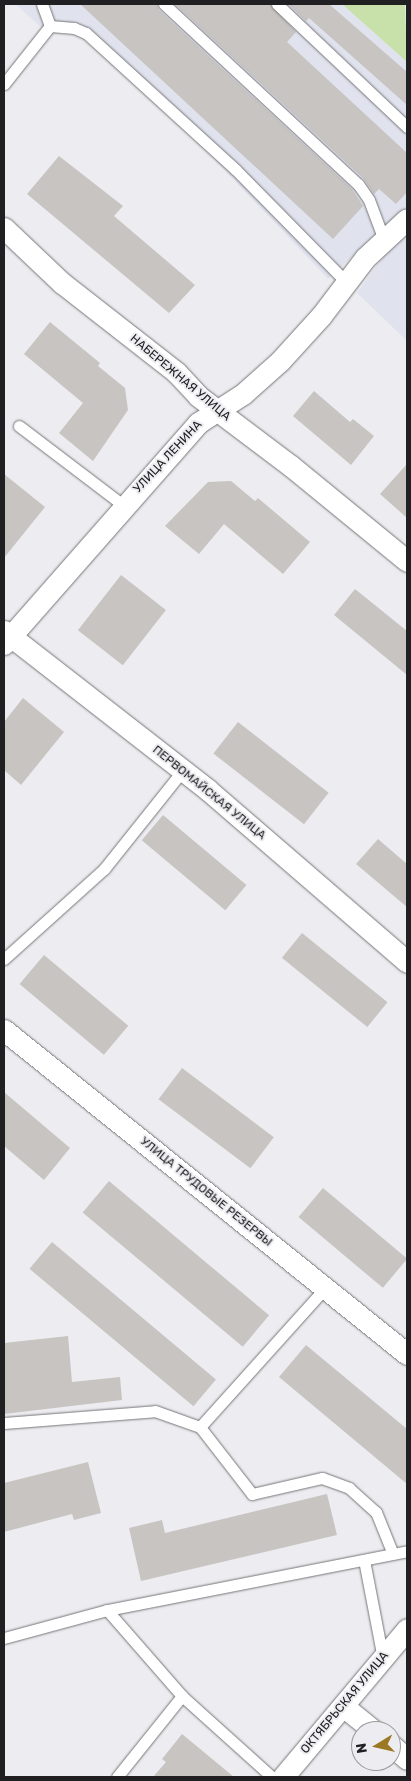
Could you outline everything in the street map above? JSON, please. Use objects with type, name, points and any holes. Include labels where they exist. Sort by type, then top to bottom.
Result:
[{"type":"street","name":"УЛИЦА ЛЕНИНА","points":[[6,637],[198,423],[243,394],[280,362],[321,316],[365,258],[407,219]]},
{"type":"street","name":"НАБЕРЕЖНАЯ УЛИЦА","points":[[4,228],[62,282],[176,372],[217,410],[291,466],[407,561]]},
{"type":"street","name":"ПЕРВОМАЙСКАЯ УЛИЦА","points":[[6,637],[183,770],[407,962]]},
{"type":"street","name":"УЛИЦА ТРУДОВЫЕ РЕЗЕРВЫ","points":[[4,1030],[407,1354]]},
{"type":"street","name":"ОКТЯБРЬСКАЯ УЛИЦА","points":[[284,1777],[407,1629]]},
{"type":"street","points":[[343,1706],[362,1721]]},
{"type":"lane","points":[[42,4],[50,26]]},
{"type":"lane","points":[[164,4],[358,184],[369,200],[384,240]]},
{"type":"lane","points":[[277,4],[407,127]]},
{"type":"lane","points":[[4,84],[50,26]]},
{"type":"lane","points":[[50,26],[74,28],[86,33],[236,170],[346,283]]},
{"type":"lane","points":[[19,426],[123,505]]},
{"type":"lane","points":[[4,959],[104,869],[183,770]]},
{"type":"lane","points":[[200,1427],[326,1287]]},
{"type":"lane","points":[[4,1423],[154,1411],[200,1427],[252,1494],[322,1478],[349,1488],[376,1512],[393,1554]]},
{"type":"lane","points":[[4,1638],[107,1610],[407,1551]]},
{"type":"lane","points":[[364,1560],[383,1659]]},
{"type":"lane","points":[[107,1610],[182,1696],[272,1777]]},
{"type":"lane","points":[[117,1777],[182,1696]]},
{"type":"shaded area","points":[[15,4],[342,4],[407,62],[407,206],[328,279],[204,148],[80,34],[41,27]]},
{"type":"shaded area","points":[[407,231],[407,341],[357,293],[393,244]]},
{"type":"green space","points":[[342,4],[405,4],[407,62]]},
{"type":"building","points":[[80,4],[157,4],[159,10],[352,189],[363,206],[333,239]]},
{"type":"building","points":[[175,4],[270,4],[296,32],[287,42],[407,153],[407,192],[396,204],[379,189],[374,194],[363,178]]},
{"type":"building","points":[[288,4],[329,4],[407,72],[407,105],[309,18],[306,21]]},
{"type":"building","points":[[59,156],[123,206],[114,216],[195,285],[169,313],[27,194]]},
{"type":"building","points":[[50,322],[100,363],[98,366],[125,388],[128,410],[93,461],[59,433],[83,403],[24,354]]},
{"type":"building","points":[[314,391],[350,422],[353,419],[374,436],[351,465],[293,416]]},
{"type":"building","points":[[407,464],[407,518],[380,494]]},
{"type":"building","points":[[4,474],[45,507],[4,558]]},
{"type":"building","points":[[231,481],[255,501],[258,498],[310,542],[283,574],[224,524],[199,554],[165,526],[208,482]]},
{"type":"building","points":[[121,575],[166,610],[123,665],[78,630]]},
{"type":"building","points":[[355,589],[407,631],[407,675],[334,615]]},
{"type":"building","points":[[23,698],[64,732],[21,785],[4,770],[4,722]]},
{"type":"building","points":[[238,722],[329,793],[304,824],[213,754]]},
{"type":"building","points":[[163,815],[246,885],[225,910],[142,840]]},
{"type":"building","points":[[378,839],[407,864],[407,907],[356,864]]},
{"type":"building","points":[[302,933],[387,1002],[367,1027],[282,958]]},
{"type":"building","points":[[44,955],[128,1026],[104,1055],[20,984]]},
{"type":"building","points":[[182,1068],[274,1137],[250,1168],[159,1099]]},
{"type":"building","points":[[4,1092],[70,1148],[44,1180],[4,1146]]},
{"type":"building","points":[[109,1181],[269,1315],[243,1347],[83,1212]]},
{"type":"building","points":[[323,1188],[407,1258],[383,1288],[299,1217]]},
{"type":"building","points":[[52,1242],[216,1380],[193,1406],[30,1269]]},
{"type":"building","points":[[68,1336],[72,1382],[120,1377],[122,1400],[4,1414],[4,1343]]},
{"type":"building","points":[[306,1345],[407,1429],[407,1484],[279,1377]]},
{"type":"building","points":[[88,1462],[101,1513],[74,1520],[72,1514],[4,1532],[4,1483]]},
{"type":"building","points":[[327,1494],[337,1535],[141,1581],[129,1528],[162,1520],[165,1533]]},
{"type":"building","points":[[182,1734],[234,1777],[153,1777],[166,1762],[162,1759]]}]
